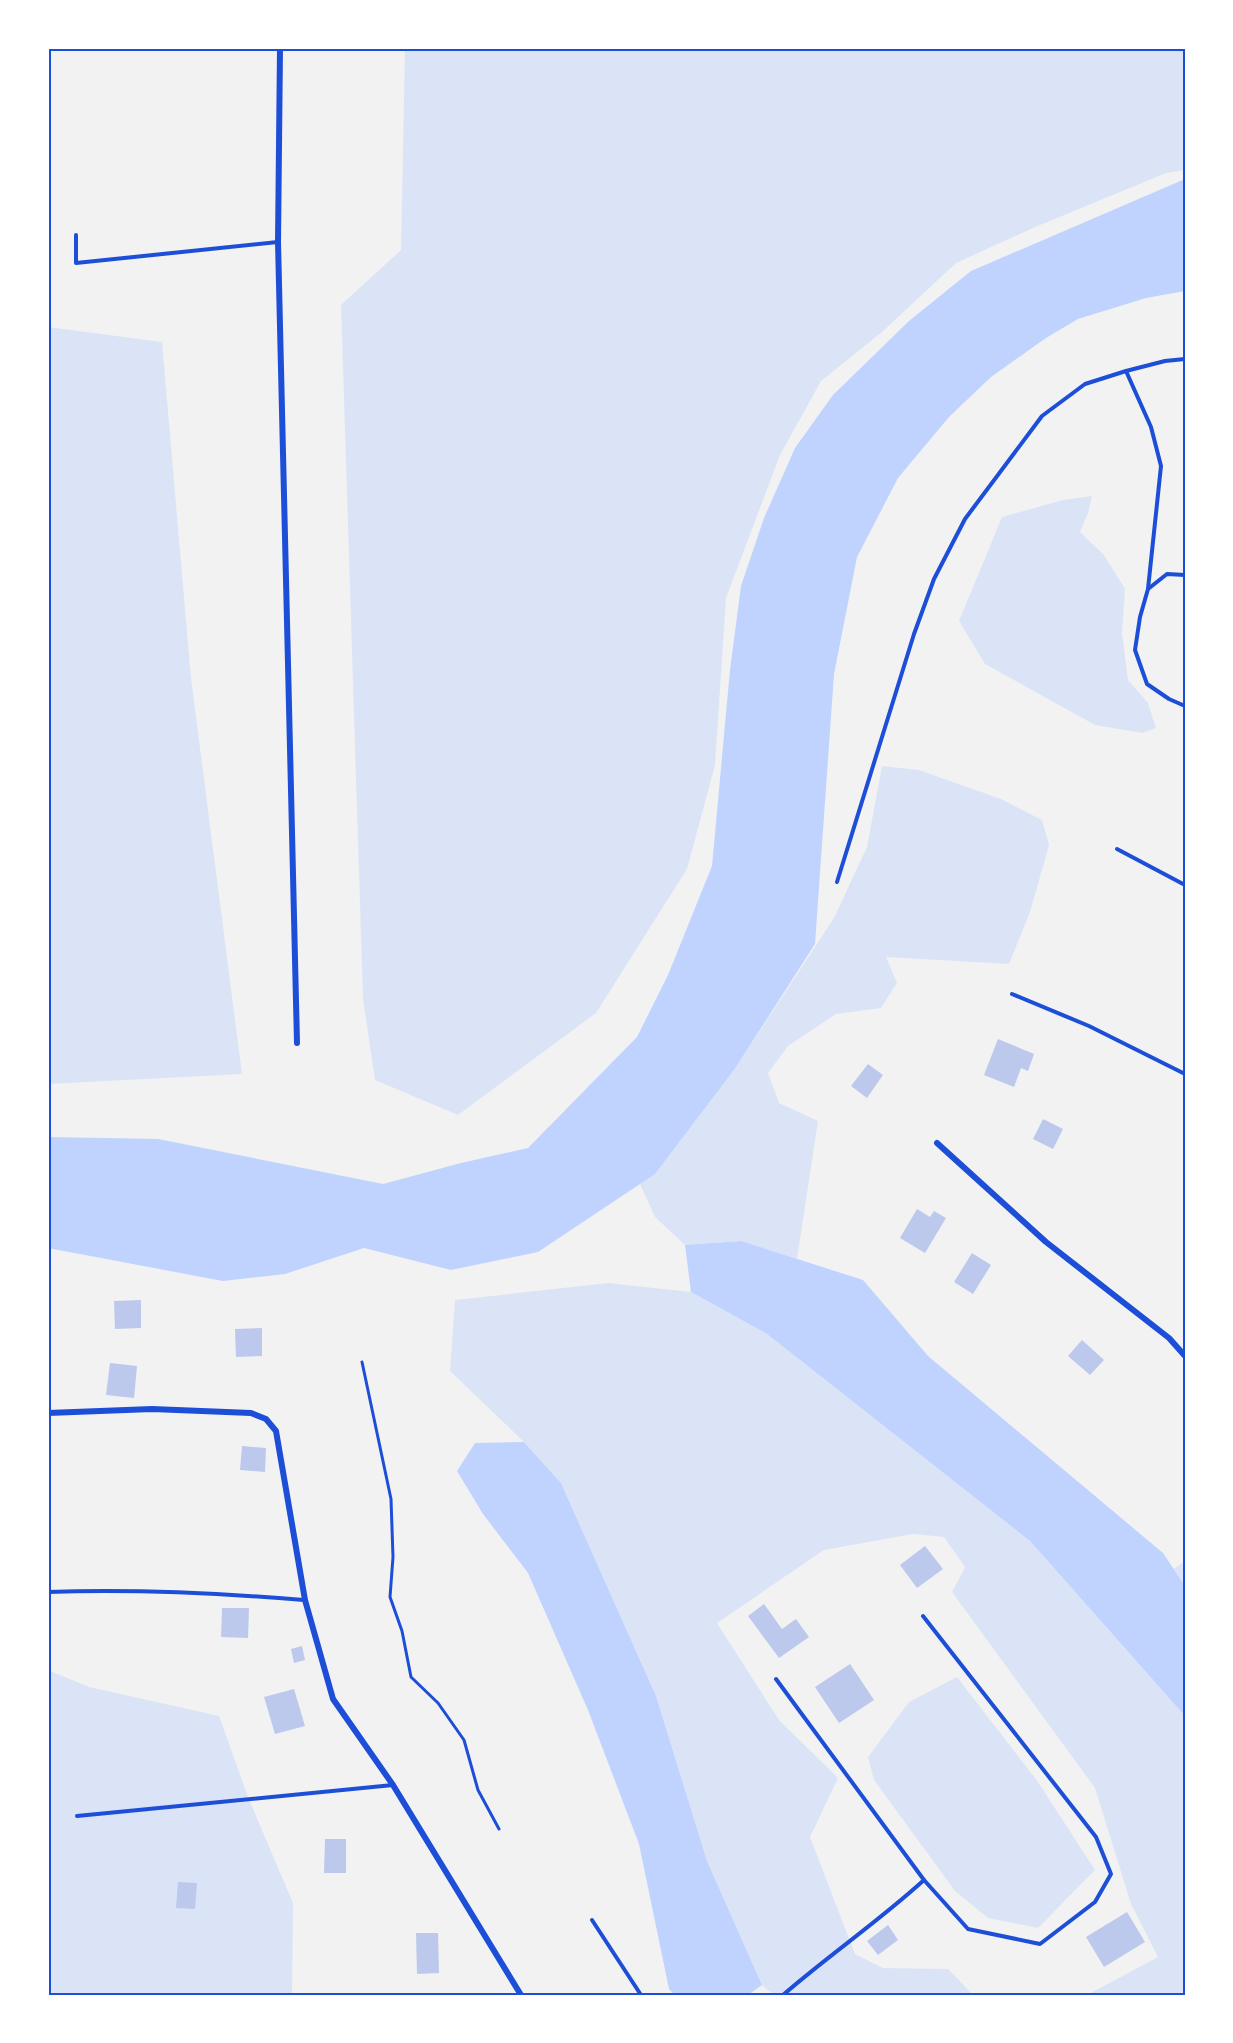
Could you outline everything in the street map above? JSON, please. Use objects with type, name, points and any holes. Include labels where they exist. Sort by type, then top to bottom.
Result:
[{"type":"street","points":[[280,48],[278,242],[297,1043]]},
{"type":"street","points":[[937,1143],[1046,1242],[1169,1338],[1185,1356]]},
{"type":"street","points":[[48,1413],[152,1409],[251,1413],[266,1419],[276,1431],[305,1600],[333,1699],[393,1785],[521,1995]]},
{"type":"lane","points":[[76,236],[76,263],[278,242]]},
{"type":"lane","points":[[837,882],[914,634],[934,579],[965,519],[1042,416],[1085,384],[1165,361],[1185,359]]},
{"type":"lane","points":[[1126,371],[1151,427],[1161,466],[1148,589],[1140,617],[1135,650],[1147,684],[1169,699],[1185,706]]},
{"type":"lane","points":[[1148,589],[1167,574],[1185,575]]},
{"type":"lane","points":[[1117,849],[1185,885]]},
{"type":"lane","points":[[1012,994],[1089,1026],[1185,1074]]},
{"type":"lane","points":[[48,1592],[97,1590],[216,1593],[305,1600]]},
{"type":"lane","points":[[776,1679],[924,1880],[968,1929],[1040,1944],[1095,1902],[1111,1874],[1096,1837],[923,1616]]},
{"type":"lane","points":[[76,1816],[393,1785]]},
{"type":"lane","points":[[783,1995],[808,1973],[889,1912],[924,1880]]},
{"type":"lane","points":[[592,1920],[641,1995]]},
{"type":"path","points":[[363,1362],[392,1499],[393,1557],[390,1597],[402,1631],[411,1677],[438,1703],[464,1740],[478,1790],[499,1829]]},
{"type":"shaded area","points":[[405,48],[1185,48],[1185,170],[1166,173],[1033,228],[956,263],[882,332],[821,381],[780,455],[726,598],[715,765],[687,869],[596,1013],[458,1115],[375,1080],[363,999],[341,305],[401,250]]},
{"type":"shaded area","points":[[48,327],[162,342],[191,678],[242,1074],[48,1084]]},
{"type":"shaded area","points":[[1092,496],[1080,532],[1104,555],[1125,589],[1122,633],[1128,680],[1148,703],[1156,728],[1142,733],[1095,725],[985,664],[959,621],[1002,517],[1063,500]]},
{"type":"shaded area","points":[[882,766],[919,770],[1001,799],[1042,820],[1049,845],[1030,912],[1009,964],[886,957],[897,983],[881,1008],[836,1014],[788,1046],[768,1073],[779,1103],[818,1121],[797,1259],[741,1241],[685,1245],[655,1217],[640,1184],[736,1067],[834,918],[867,847]]},
{"type":"shaded area","points":[[608,1283],[691,1292],[767,1334],[1030,1541],[1185,1716],[1185,1995],[1087,1995],[1158,1957],[1131,1904],[1095,1788],[952,1592],[965,1567],[944,1537],[913,1534],[824,1550],[717,1623],[779,1720],[838,1778],[810,1837],[855,1954],[883,1968],[948,1969],[973,1995],[774,1995],[762,1985],[707,1861],[656,1696],[561,1483],[524,1442],[450,1371],[455,1300]]},
{"type":"shaded area","points":[[1185,1561],[1185,1586],[1174,1569]]},
{"type":"shaded area","points":[[48,1670],[89,1687],[219,1716],[248,1797],[293,1903],[292,1995],[48,1995]]},
{"type":"shaded area","points":[[957,1677],[1038,1782],[1095,1870],[1038,1928],[988,1918],[955,1891],[874,1780],[868,1757],[909,1702]]},
{"type":"water","points":[[1185,179],[1185,291],[1146,298],[1078,319],[1046,338],[991,377],[949,417],[898,478],[857,557],[834,674],[815,944],[736,1067],[655,1174],[538,1252],[451,1270],[364,1248],[285,1274],[223,1281],[48,1248],[48,1137],[158,1139],[383,1184],[528,1148],[637,1037],[668,975],[712,866],[730,670],[741,586],[764,518],[795,448],[833,395],[909,321],[971,271]]},
{"type":"water","points":[[741,1241],[863,1280],[928,1356],[1163,1553],[1185,1586],[1185,1716],[1030,1541],[767,1334],[691,1292],[685,1245]]},
{"type":"water","points":[[524,1442],[561,1483],[656,1696],[707,1861],[762,1985],[748,1995],[675,1995],[669,1989],[639,1844],[588,1710],[528,1573],[483,1514],[457,1471],[475,1443]]},
{"type":"building","points":[[998,1039],[1034,1054],[1028,1071],[1021,1068],[1014,1087],[984,1075]]},
{"type":"building","points":[[868,1064],[883,1075],[867,1098],[851,1086]]},
{"type":"building","points":[[1043,1119],[1063,1129],[1053,1149],[1033,1139]]},
{"type":"building","points":[[917,1209],[930,1217],[934,1211],[946,1218],[925,1253],[900,1238]]},
{"type":"building","points":[[972,1253],[991,1265],[973,1294],[954,1282]]},
{"type":"building","points":[[141,1300],[141,1328],[115,1329],[114,1301]]},
{"type":"building","points":[[262,1328],[262,1356],[236,1357],[235,1329]]},
{"type":"building","points":[[1082,1340],[1104,1360],[1090,1375],[1068,1356]]},
{"type":"building","points":[[110,1363],[137,1366],[134,1398],[106,1395]]},
{"type":"building","points":[[242,1446],[266,1448],[265,1472],[240,1470]]},
{"type":"building","points":[[925,1546],[943,1569],[917,1588],[900,1565]]},
{"type":"building","points":[[764,1604],[782,1629],[796,1619],[809,1637],[779,1658],[748,1616]]},
{"type":"building","points":[[222,1608],[249,1608],[248,1638],[221,1637]]},
{"type":"building","points":[[302,1646],[305,1660],[294,1663],[291,1649]]},
{"type":"building","points":[[850,1664],[874,1700],[839,1723],[815,1687]]},
{"type":"building","points":[[294,1689],[305,1726],[275,1734],[264,1697]]},
{"type":"building","points":[[325,1839],[346,1839],[346,1873],[324,1873]]},
{"type":"building","points":[[178,1882],[197,1883],[195,1909],[176,1908]]},
{"type":"building","points":[[1127,1912],[1145,1942],[1104,1967],[1086,1937]]},
{"type":"building","points":[[888,1925],[898,1940],[878,1955],[867,1941]]},
{"type":"building","points":[[416,1933],[438,1933],[439,1973],[417,1974]]}]
